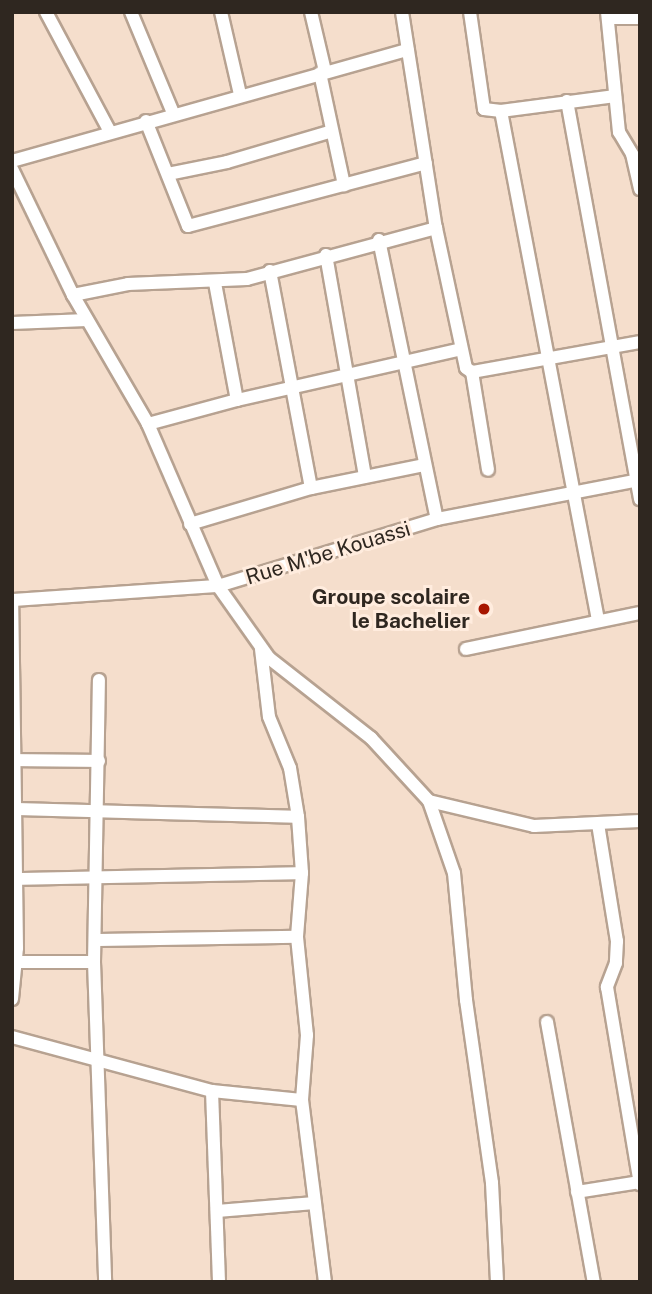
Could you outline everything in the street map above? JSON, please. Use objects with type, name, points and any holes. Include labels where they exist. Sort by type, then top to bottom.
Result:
[{"type":"street","points":[[46,12],[110,132]]},
{"type":"street","points":[[131,12],[173,113]]},
{"type":"street","points":[[221,12],[240,94]]},
{"type":"street","points":[[311,12],[344,186]]},
{"type":"street","points":[[402,12],[436,228],[466,368],[472,372],[640,342]]},
{"type":"street","points":[[470,12],[482,105],[488,111],[615,96]]},
{"type":"street","points":[[640,18],[608,15],[620,139],[632,155],[640,189]]},
{"type":"street","points":[[12,161],[240,94],[408,50]]},
{"type":"street","points":[[567,102],[640,499]]},
{"type":"street","points":[[501,111],[551,358],[598,620]]},
{"type":"street","points":[[146,121],[188,226],[426,163]]},
{"type":"street","points":[[168,174],[227,162],[332,131]]},
{"type":"street","points":[[12,169],[87,320],[148,424],[218,586],[261,647],[371,738],[429,801],[454,873],[466,1000],[492,1183],[497,1282]]},
{"type":"street","points":[[74,295],[128,284],[215,283],[270,271],[379,240],[436,228]]},
{"type":"street","points":[[379,240],[437,519]]},
{"type":"street","points":[[326,256],[365,477]]},
{"type":"street","points":[[270,271],[311,488]]},
{"type":"street","points":[[215,283],[237,400]]},
{"type":"street","points":[[12,323],[87,320]]},
{"type":"street","points":[[148,424],[402,360],[461,349]]},
{"type":"street","points":[[472,372],[488,470]]},
{"type":"street","points":[[190,524],[311,488],[424,465]]},
{"type":"street","name":"Rue M'be Kouassi","points":[[12,600],[218,586],[437,519],[638,481]]},
{"type":"street","points":[[12,600],[13,853],[16,879],[16,962],[12,999]]},
{"type":"street","points":[[467,649],[640,613]]},
{"type":"street","points":[[261,647],[269,717],[290,768],[298,817],[302,873],[297,937],[307,1035],[302,1100],[324,1282]]},
{"type":"street","points":[[99,680],[98,940],[94,962],[105,1282]]},
{"type":"street","points":[[13,760],[99,761]]},
{"type":"street","points":[[429,801],[534,826],[640,821]]},
{"type":"street","points":[[13,803],[99,810],[298,817]]},
{"type":"street","points":[[577,1192],[640,1183],[609,1000],[617,941],[598,824]]},
{"type":"street","points":[[16,879],[302,873]]},
{"type":"street","points":[[98,940],[297,937]]},
{"type":"street","points":[[16,962],[94,962]]},
{"type":"street","points":[[547,1023],[594,1282]]},
{"type":"street","points":[[12,1037],[212,1091],[302,1100]]},
{"type":"street","points":[[212,1091],[219,1282]]},
{"type":"street","points":[[217,1211],[315,1203]]},
{"type":"place","name":"Groupe scolaire le Bachelier","points":[[484,609]]}]
